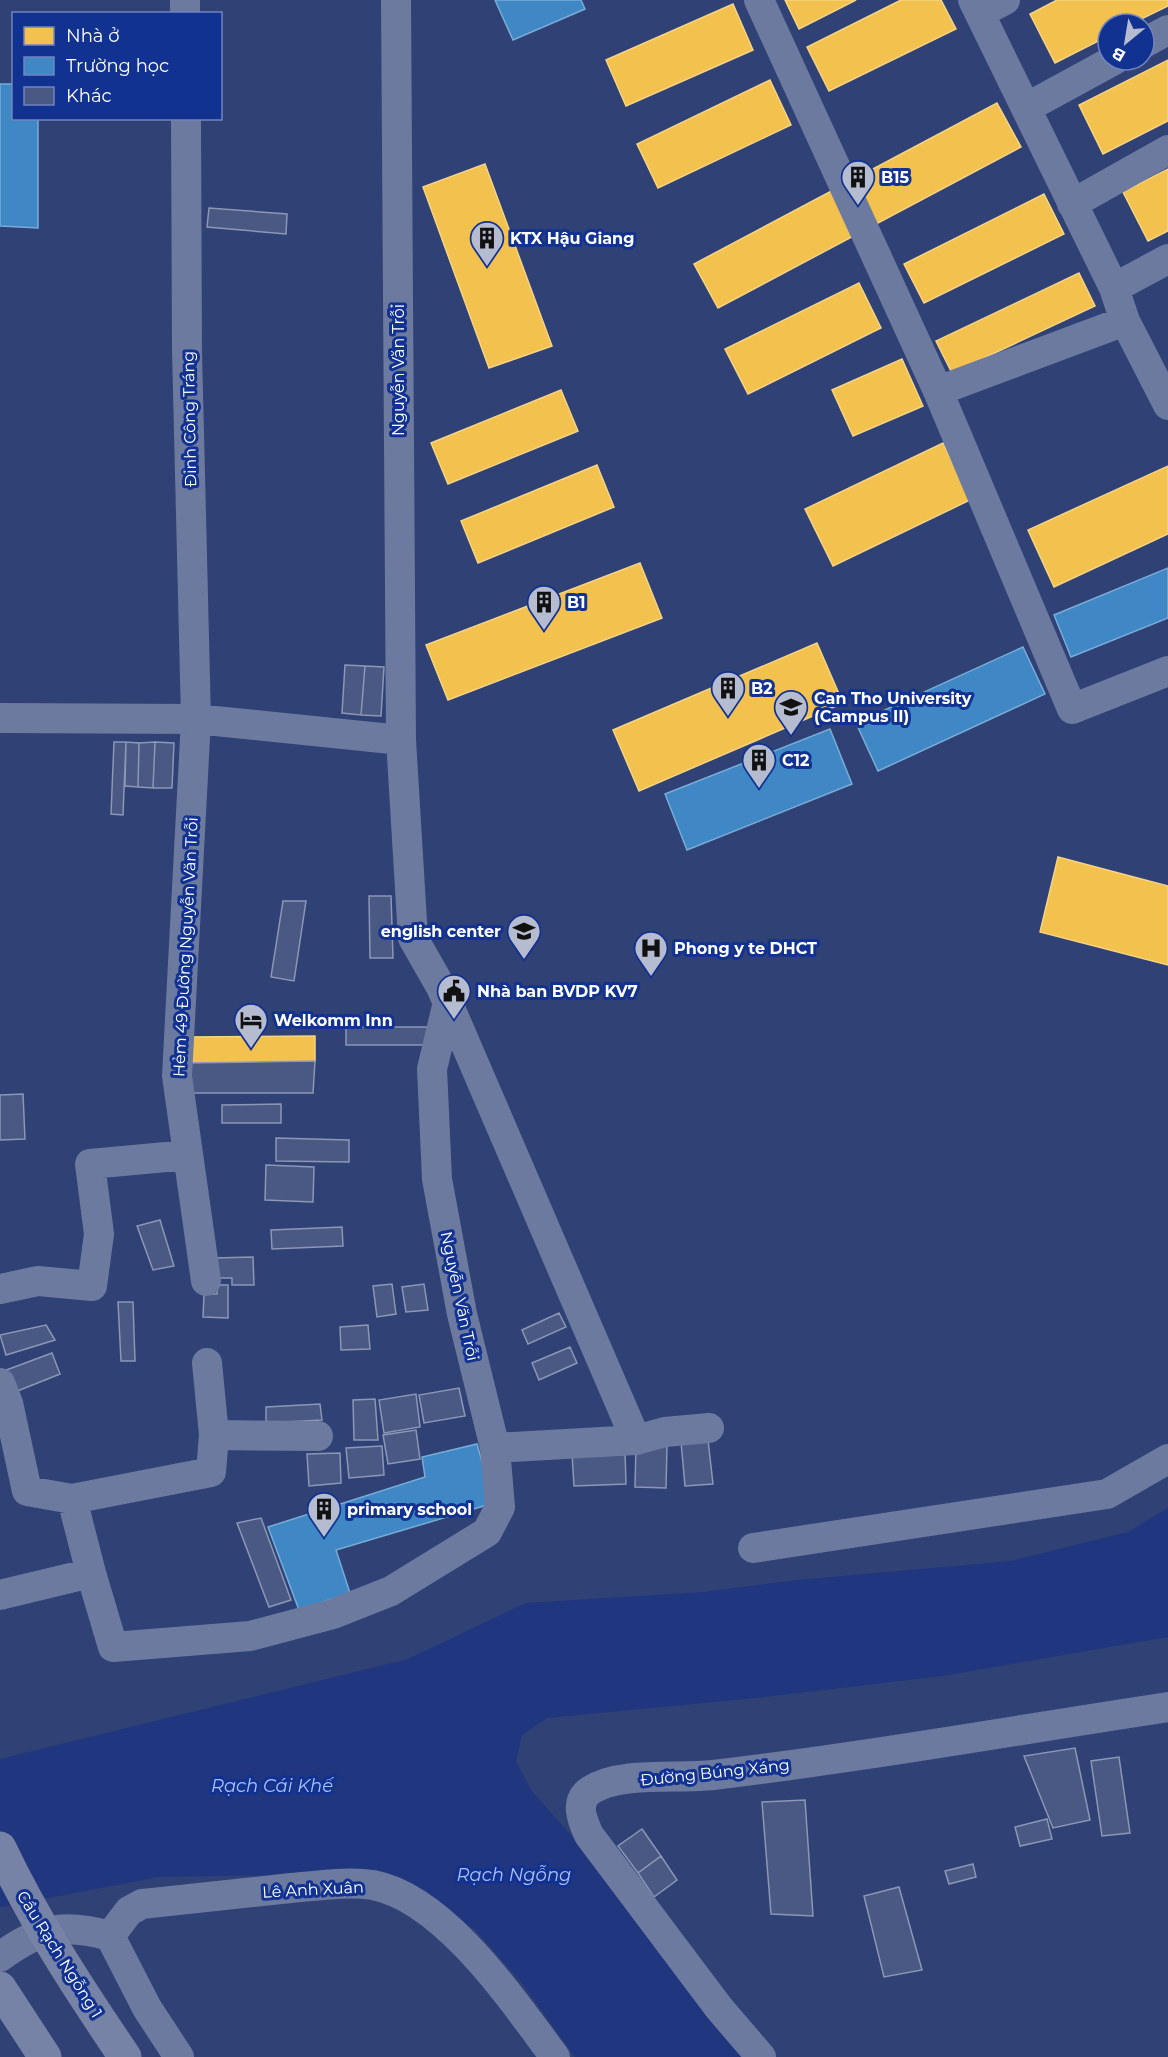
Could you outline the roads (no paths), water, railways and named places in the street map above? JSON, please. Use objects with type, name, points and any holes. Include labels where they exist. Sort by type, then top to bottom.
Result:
[{"type":"main road","name":"Cầu Rạch Ngỗng 1","points":[[0,1848],[21,1893],[57,1955],[124,2057]]},
{"type":"main road","points":[[0,1988],[45,2057]]},
{"type":"street","name":"Nguyễn Văn Trỗi","points":[[396,0],[401,740],[413,938],[448,1002],[636,1440]]},
{"type":"street","points":[[759,0],[938,391],[1072,709],[1168,671]]},
{"type":"street","points":[[986,4],[1026,108],[1114,288],[1125,321],[1164,388]]},
{"type":"street","points":[[1026,108],[1096,69]]},
{"type":"street","name":"Đinh Công Tráng","points":[[186,120],[188,351],[196,718]]},
{"type":"street","points":[[1072,204],[1168,150]]},
{"type":"street","points":[[1114,288],[1168,259]]},
{"type":"street","points":[[938,391],[1125,321]]},
{"type":"street","points":[[0,718],[196,718],[401,740]]},
{"type":"street","name":"Hẻm 49 Đường Nguyễn Văn Trỗi","points":[[196,718],[177,1076],[206,1281]]},
{"type":"street","name":"Nguyễn Văn Trỗi","points":[[91,1573],[113,1647],[250,1636],[333,1614],[391,1591],[487,1532],[500,1507],[495,1448],[462,1314],[437,1179],[432,1069],[448,1002]]},
{"type":"street","points":[[0,1289],[38,1281],[92,1286],[99,1233],[90,1164],[188,1155]]},
{"type":"street","points":[[0,1383],[8,1403],[27,1491],[72,1499],[211,1472],[214,1435],[207,1363]]},
{"type":"street","points":[[495,1448],[636,1440],[665,1432],[709,1428]]},
{"type":"street","points":[[214,1435],[318,1436]]},
{"type":"street","points":[[753,1548],[1107,1494],[1168,1459]]},
{"type":"street","points":[[0,1595],[91,1573],[72,1499]]},
{"type":"street","name":"Đường Búng Xáng","points":[[761,2057],[719,2008],[589,1834],[581,1818],[581,1802],[590,1791],[620,1781],[710,1776],[1165,1713]]},
{"type":"street","name":"Lê Anh Xuân","points":[[110,1936],[129,1911],[142,1904],[336,1884],[374,1886],[413,1901],[461,1940],[505,1990],[555,2057]]},
{"type":"street","points":[[0,1957],[15,1946],[57,1928],[87,1929],[110,1936],[147,2008],[179,2057]]},
{"type":"water","points":[[1168,1508],[1168,1637],[943,1676],[746,1699],[547,1718],[522,1735],[516,1761],[531,1790],[596,1864],[752,2057],[575,2057],[521,1982],[475,1930],[422,1893],[366,1874],[159,1877],[0,1907],[0,1759],[408,1659],[526,1603],[704,1592],[797,1580],[1011,1561],[1128,1532]]},
{"type":"place","name":"B15","points":[[858,206]]},
{"type":"place","name":"KTX Hậu Giang","points":[[487,267]]},
{"type":"place","name":"B1","points":[[544,631]]},
{"type":"place","name":"B2","points":[[728,717]]},
{"type":"place","name":"Can Tho University (Campus II)","points":[[791,736]]},
{"type":"place","name":"C12","points":[[759,789]]},
{"type":"place","name":"english center","points":[[524,960]]},
{"type":"place","name":"Phong y te DHCT","points":[[651,977]]},
{"type":"place","name":"Nhà ban BVDP KV7","points":[[454,1020]]},
{"type":"place","name":"Welkomm Inn","points":[[251,1049]]},
{"type":"place","name":"primary school","points":[[324,1538]]},
{"type":"water label","name":"Rạch Cái Khế","points":[[272,1786]]},
{"type":"water label","name":"Rạch Ngỗng","points":[[514,1875]]}]
